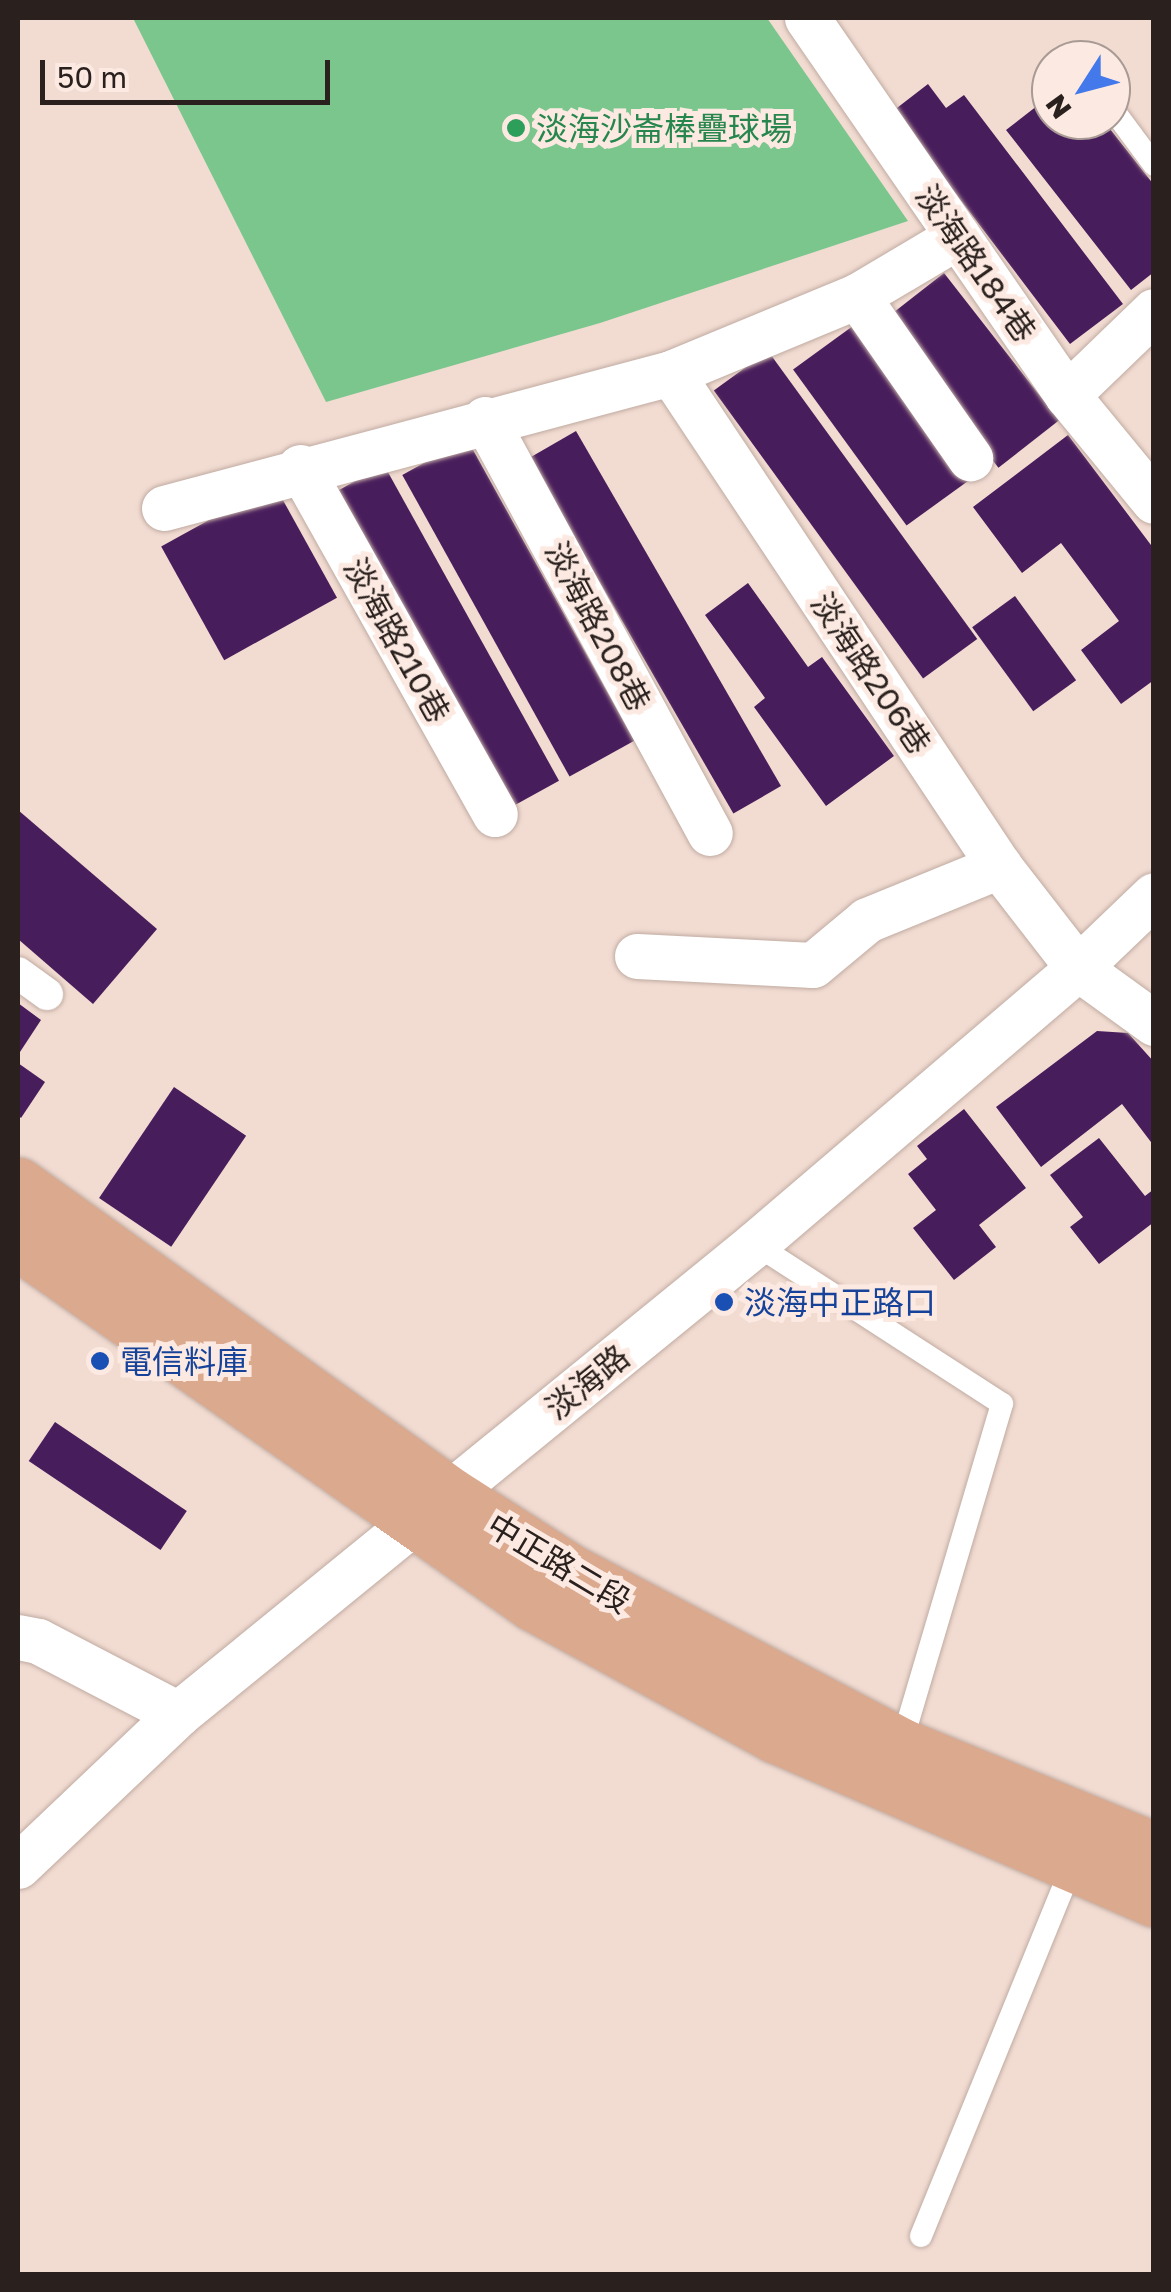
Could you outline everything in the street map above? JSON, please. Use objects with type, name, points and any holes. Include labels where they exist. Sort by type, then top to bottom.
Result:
[{"type":"main road","name":"中正路二段","points":[[18,1184],[432,1510],[533,1603],[775,1735],[1154,1899]]},
{"type":"main road","name":"中正路二段","points":[[18,1242],[432,1510],[900,1746],[1154,1850]]},
{"type":"street","name":"淡海路184巷","points":[[806,18],[1067,395],[1154,502]]},
{"type":"street","points":[[164,508],[300,467],[671,373],[856,296],[958,236]]},
{"type":"street","points":[[856,296],[970,458]]},
{"type":"street","points":[[1067,395],[1154,311]]},
{"type":"street","name":"淡海路206巷","points":[[671,373],[999,866],[1078,968],[1154,1024]]},
{"type":"street","name":"淡海路208巷","points":[[485,419],[710,834]]},
{"type":"street","name":"淡海路210巷","points":[[300,467],[495,814]]},
{"type":"street","points":[[638,956],[813,965],[867,920],[999,866]]},
{"type":"street","name":"淡海路","points":[[18,1866],[178,1714],[755,1244],[1078,968],[1154,895]]},
{"type":"street","points":[[18,974],[46,994]]},
{"type":"street","points":[[18,1637],[38,1641],[178,1714]]},
{"type":"lane","points":[[1131,134],[1154,165]]},
{"type":"lane","points":[[755,1244],[1002,1404],[900,1746]]},
{"type":"lane","points":[[921,2236],[1072,1866]]},
{"type":"green space","name":"淡海沙崙棒疊球場","points":[[133,18],[767,18],[908,221],[600,323],[326,402]]},
{"type":"building","points":[[928,84],[946,108],[964,95],[1123,304],[1070,344],[893,111]]},
{"type":"building","points":[[1031,111],[1031,140],[1119,140],[1154,185],[1154,272],[1131,290],[1006,130]]},
{"type":"building","points":[[944,273],[1059,420],[998,468],[883,320]]},
{"type":"building","points":[[857,323],[970,479],[907,526],[793,369]]},
{"type":"building","points":[[768,351],[977,639],[923,678],[714,390]]},
{"type":"building","points":[[576,431],[781,786],[733,814],[528,458]]},
{"type":"building","points":[[1068,435],[1154,549],[1154,680],[1121,704],[1081,650],[1119,621],[1061,543],[1022,573],[973,507]]},
{"type":"building","points":[[467,439],[634,741],[570,777],[402,475]]},
{"type":"building","points":[[384,465],[559,781],[509,808],[334,493]]},
{"type":"building","points":[[274,484],[337,598],[224,660],[161,547]]},
{"type":"building","points":[[748,583],[808,667],[822,657],[894,756],[826,806],[754,707],[765,698],[705,615]]},
{"type":"building","points":[[1015,596],[1076,680],[1033,711],[972,627]]},
{"type":"building","points":[[18,810],[157,929],[93,1004],[18,939]]},
{"type":"building","points":[[18,1003],[41,1020],[18,1055]]},
{"type":"building","points":[[1097,1031],[1128,1033],[1154,1062],[1154,1146],[1122,1104],[1041,1167],[996,1107]]},
{"type":"building","points":[[18,1063],[45,1082],[21,1118],[18,1115]]},
{"type":"building","points":[[174,1087],[246,1136],[171,1247],[99,1198]]},
{"type":"building","points":[[964,1109],[1026,1188],[979,1225],[996,1247],[954,1280],[913,1228],[936,1210],[908,1174],[927,1159],[917,1146]]},
{"type":"building","points":[[1099,1138],[1145,1196],[1154,1189],[1154,1222],[1099,1264],[1070,1227],[1083,1217],[1050,1175]]},
{"type":"building","points":[[55,1422],[187,1511],[161,1550],[29,1461]]},
{"type":"place","name":"淡海沙崙棒疊球場","points":[[516,128]]},
{"type":"place","name":"淡海中正路口","points":[[724,1302]]},
{"type":"place","name":"電信料庫","points":[[100,1361]]}]
